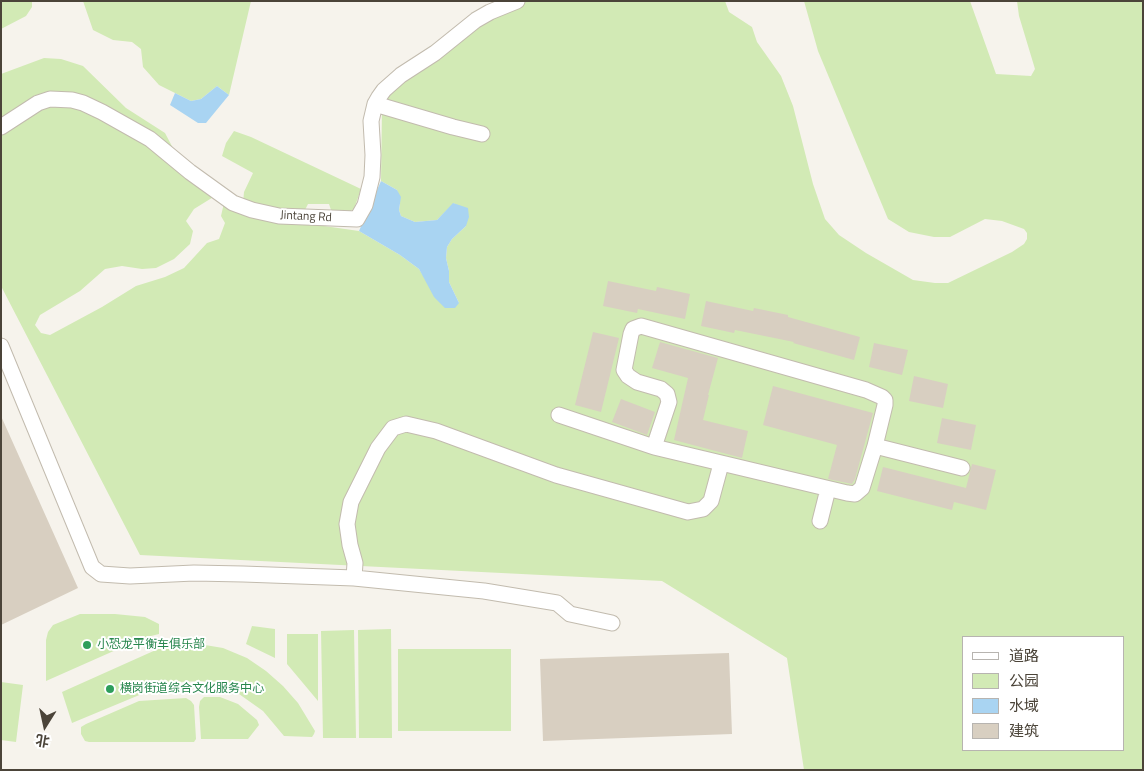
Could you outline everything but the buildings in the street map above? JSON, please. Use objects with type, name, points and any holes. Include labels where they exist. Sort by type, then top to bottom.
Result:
[{"type":"street","points":[[482,134],[374,104],[384,90],[396,79],[435,53],[476,20],[517,1]]},
{"type":"street","name":"Jintang Rd","points":[[1,127],[38,103],[50,99],[72,100],[95,109],[150,139],[190,172],[233,203],[252,210],[279,216],[354,225],[364,205],[372,177],[371,121],[374,104]]},
{"type":"street","points":[[559,415],[654,448],[856,494],[862,488],[875,446],[885,400],[866,390],[641,326],[633,329],[630,334],[624,370],[628,376],[637,382],[661,389],[667,394],[669,402],[654,448]]},
{"type":"street","points":[[1,346],[92,567],[100,574],[130,576],[243,574],[354,578],[484,591],[557,603],[570,614],[612,623]]},
{"type":"street","points":[[354,578],[355,563],[350,545],[348,524],[351,502],[378,448],[393,428],[406,424],[436,431],[556,475],[688,512],[703,509],[711,501],[721,464]]},
{"type":"street","points":[[875,446],[962,468]]},
{"type":"street","points":[[820,521],[828,489]]},
{"type":"green space","points":[[1,1],[32,1],[32,7],[26,16],[1,29]]},
{"type":"green space","points":[[83,1],[251,1],[229,95],[217,86],[201,99],[191,101],[159,85],[143,67],[141,49],[132,42],[113,40],[93,30]]},
{"type":"green space","points":[[504,1],[725,1],[729,12],[752,27],[757,42],[781,76],[793,106],[813,184],[825,219],[839,235],[913,280],[948,283],[1012,252],[1024,244],[1027,239],[1027,233],[1024,229],[1002,221],[985,219],[950,237],[934,237],[909,232],[888,219],[818,51],[804,1],[970,1],[996,74],[1031,76],[1035,69],[1019,16],[1017,1],[1143,1],[1143,770],[804,770],[787,658],[662,581],[140,555],[1,286],[1,74],[44,58],[61,59],[83,66],[126,108],[165,133],[175,152],[215,196],[194,209],[186,221],[193,231],[190,244],[174,259],[156,268],[142,269],[122,266],[105,269],[80,291],[40,315],[35,325],[41,333],[50,335],[136,286],[165,277],[184,268],[207,243],[219,239],[225,223],[221,216],[224,203],[310,224],[359,231],[400,255],[419,269],[426,280],[459,303],[449,282],[446,258],[447,247],[452,239],[466,226],[454,203],[437,220],[415,222],[401,216],[397,190],[381,181],[382,107],[395,72],[478,12]]},
{"type":"green space","points":[[234,131],[251,137],[361,189],[354,209],[343,215],[332,213],[329,204],[308,204],[304,212],[286,213],[243,203],[244,192],[253,173],[222,156],[226,143]]},
{"type":"green space","name":"小恐龙平衡车俱乐部","points":[[80,614],[115,614],[145,617],[159,624],[159,634],[143,638],[46,681],[46,640],[48,632],[53,625]]},
{"type":"green space","points":[[252,626],[275,629],[275,658],[246,644]]},
{"type":"green space","points":[[391,629],[392,738],[359,738],[358,630]]},
{"type":"green space","points":[[354,630],[356,738],[323,738],[321,631]]},
{"type":"green space","points":[[287,634],[318,634],[318,701],[287,664]]},
{"type":"green space","name":"横岗街道综合文化服务中心","points":[[199,644],[223,648],[247,658],[266,671],[298,703],[315,731],[312,737],[284,736],[263,711],[239,694],[224,686],[202,681],[179,682],[161,686],[72,723],[62,692],[158,649],[175,645]]},
{"type":"green space","points":[[398,649],[511,649],[511,731],[398,731]]},
{"type":"green space","points":[[1,682],[23,685],[16,742],[1,740]]},
{"type":"green space","name":"横岗街道综合文化服务中心","points":[[204,697],[220,697],[238,704],[257,720],[259,725],[248,739],[201,739],[199,707],[200,701]]},
{"type":"green space","name":"横岗街道综合文化服务中心","points":[[186,698],[194,705],[196,739],[194,742],[89,742],[85,741],[81,734],[81,727],[86,724],[139,701]]},
{"type":"water","points":[[217,86],[229,95],[206,123],[198,123],[170,105],[175,93],[191,101],[201,99]]},
{"type":"water","points":[[381,181],[397,190],[401,197],[399,210],[401,216],[415,222],[437,220],[453,203],[468,208],[469,217],[466,226],[452,239],[447,247],[446,258],[449,282],[459,303],[455,308],[445,308],[434,297],[419,269],[400,255],[359,231]]},
{"type":"place","name":"小恐龙平衡车俱乐部","points":[[87,645]]},
{"type":"place","name":"横岗街道综合文化服务中心","points":[[110,689]]}]
